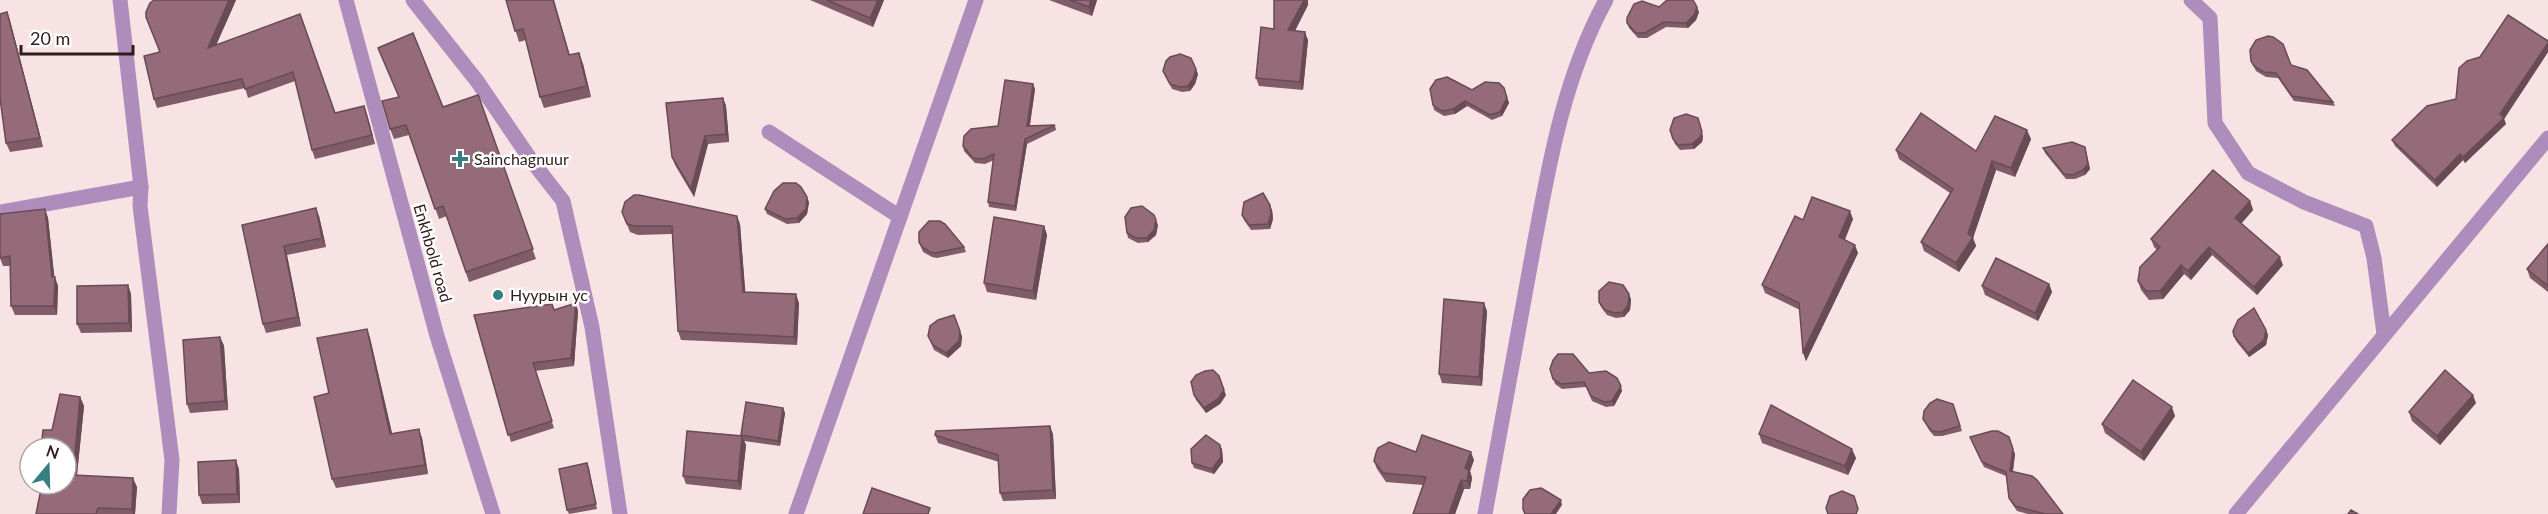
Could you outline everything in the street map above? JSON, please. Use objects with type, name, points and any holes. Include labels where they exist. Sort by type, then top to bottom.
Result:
[{"type":"street","points":[[120,0],[141,187],[140,206],[172,460],[169,514]]},
{"type":"street","name":"Enkhbold road","points":[[346,0],[437,336],[494,514]]},
{"type":"street","points":[[413,0],[477,81],[531,160],[563,201],[592,327],[620,514]]},
{"type":"street","points":[[796,514],[976,0]]},
{"type":"street","points":[[1485,514],[1540,215],[1567,93],[1590,30],[1606,0]]},
{"type":"street","points":[[2191,0],[2210,18],[2215,123],[2248,173],[2304,202],[2366,226],[2374,258],[2384,334]]},
{"type":"street","points":[[769,132],[900,217]]},
{"type":"street","points":[[2236,514],[2548,138]]},
{"type":"street","points":[[0,212],[141,187]]},
{"type":"building","points":[[154,0],[229,0],[208,48],[300,14],[335,113],[364,106],[372,135],[312,150],[293,72],[245,89],[242,79],[154,99],[144,56],[160,52],[146,17],[150,3]]},
{"type":"building","points":[[506,0],[553,0],[569,55],[579,53],[587,86],[540,97],[523,29],[515,31]]},
{"type":"building","points":[[827,0],[878,0],[870,18]]},
{"type":"building","points":[[1070,0],[1091,0],[1089,7]]},
{"type":"building","points":[[1274,0],[1304,0],[1288,30],[1305,32],[1300,82],[1256,78],[1261,27],[1274,29]]},
{"type":"building","points":[[1667,0],[1693,0],[1697,7],[1694,15],[1686,23],[1664,22],[1645,33],[1636,33],[1627,23],[1634,4],[1642,1],[1659,7]]},
{"type":"building","points":[[7,12],[40,138],[6,143],[0,98],[0,14]]},
{"type":"building","points":[[2508,15],[2548,43],[2500,114],[2504,118],[2463,157],[2460,154],[2435,180],[2392,140],[2427,106],[2456,99],[2459,68],[2467,61],[2480,57]]},
{"type":"building","points":[[413,33],[443,107],[478,95],[533,249],[466,272],[443,206],[435,209],[406,125],[390,129],[382,101],[399,97],[378,48]]},
{"type":"building","points":[[2268,36],[2283,44],[2291,65],[2307,70],[2333,102],[2292,96],[2276,73],[2264,72],[2254,66],[2250,50],[2256,40]]},
{"type":"building","points":[[1180,54],[1191,58],[1196,69],[1188,86],[1180,87],[1170,84],[1163,71],[1170,57]]},
{"type":"building","points":[[1447,77],[1472,90],[1485,82],[1499,83],[1504,88],[1507,98],[1500,112],[1490,115],[1465,101],[1453,109],[1442,111],[1433,105],[1430,89],[1436,80]]},
{"type":"building","points":[[1005,80],[1033,84],[1027,126],[1055,125],[1025,139],[1015,206],[988,202],[994,154],[983,159],[973,158],[963,146],[964,136],[971,129],[998,126]]},
{"type":"building","points":[[723,98],[726,134],[705,136],[691,189],[672,157],[666,103]]},
{"type":"building","points":[[1921,113],[1976,151],[1995,116],[2027,130],[2011,168],[1992,161],[1968,234],[1973,237],[1956,263],[1921,242],[1953,189],[1896,150]]},
{"type":"building","points":[[1686,114],[1698,118],[1702,132],[1692,144],[1678,145],[1670,130],[1674,118]]},
{"type":"building","points":[[2072,142],[2085,147],[2088,164],[2083,170],[2073,175],[2064,174],[2043,148]]},
{"type":"building","points":[[2213,170],[2250,201],[2235,218],[2280,257],[2254,287],[2209,247],[2188,271],[2181,265],[2160,291],[2146,291],[2138,281],[2140,267],[2160,247],[2151,239]]},
{"type":"building","points":[[783,183],[796,183],[807,197],[806,209],[797,218],[785,219],[765,209],[774,191]]},
{"type":"building","points":[[1263,193],[1270,205],[1271,214],[1268,224],[1249,225],[1242,215],[1244,202]]},
{"type":"building","points":[[634,195],[737,216],[743,292],[796,294],[794,337],[678,331],[672,226],[627,224],[622,212],[625,202]]},
{"type":"building","points":[[1812,197],[1850,211],[1839,237],[1855,245],[1803,352],[1799,303],[1762,285],[1795,216],[1803,220]]},
{"type":"building","points":[[1142,206],[1154,215],[1156,220],[1154,230],[1147,238],[1136,238],[1127,233],[1125,217],[1131,208]]},
{"type":"building","points":[[316,208],[322,238],[284,246],[298,317],[263,324],[242,225]]},
{"type":"building","points":[[45,209],[52,277],[55,277],[54,306],[11,306],[10,256],[0,258],[0,214]]},
{"type":"building","points":[[994,217],[1044,226],[1033,291],[984,283]]},
{"type":"building","points":[[929,221],[940,221],[945,224],[964,247],[935,253],[922,247],[919,242],[919,232]]},
{"type":"building","points":[[2548,244],[2548,286],[2527,269]]},
{"type":"building","points":[[1996,258],[2049,284],[2035,313],[1982,286]]},
{"type":"building","points":[[1609,282],[1623,285],[1629,294],[1628,305],[1623,312],[1615,313],[1605,310],[1599,302],[1599,291]]},
{"type":"building","points":[[128,285],[129,323],[77,324],[77,286]]},
{"type":"building","points":[[1444,299],[1484,303],[1479,377],[1439,374]]},
{"type":"building","points":[[576,303],[571,358],[533,363],[552,421],[508,435],[474,315],[552,304],[554,310]]},
{"type":"building","points":[[2254,308],[2266,330],[2264,340],[2248,353],[2234,336],[2233,331],[2238,320]]},
{"type":"building","points":[[954,315],[960,331],[959,341],[946,353],[933,345],[928,336],[930,326],[938,320]]},
{"type":"building","points":[[367,329],[390,434],[419,429],[425,465],[332,479],[314,397],[329,393],[317,338]]},
{"type":"building","points":[[220,337],[225,401],[187,404],[183,340]]},
{"type":"building","points":[[1558,354],[1573,354],[1589,373],[1606,371],[1617,378],[1621,386],[1612,401],[1604,402],[1591,396],[1584,382],[1561,384],[1553,379],[1550,369]]},
{"type":"building","points":[[1213,370],[1219,376],[1224,390],[1218,399],[1204,408],[1194,395],[1191,382],[1196,375]]},
{"type":"building","points":[[2445,370],[2473,395],[2437,436],[2409,412]]},
{"type":"building","points":[[2133,380],[2172,407],[2141,452],[2102,424]]},
{"type":"building","points":[[60,394],[80,397],[76,436],[42,436],[43,430],[52,430]]},
{"type":"building","points":[[1937,399],[1953,404],[1960,426],[1940,432],[1932,431],[1923,419],[1924,411],[1930,403]]},
{"type":"building","points":[[746,402],[783,408],[778,441],[741,435]]},
{"type":"building","points":[[1771,405],[1852,449],[1845,466],[1759,434]]},
{"type":"building","points":[[1050,426],[1053,490],[1000,493],[998,455],[935,435],[936,431]]},
{"type":"building","points":[[687,431],[742,436],[738,481],[683,476]]},
{"type":"building","points":[[1998,431],[2009,437],[2013,449],[2010,471],[2032,476],[2037,480],[2063,514],[2045,514],[2015,506],[2009,498],[2006,472],[1982,462],[1970,437]]},
{"type":"building","points":[[1206,435],[1220,445],[1221,457],[1212,469],[1192,463],[1191,449]]},
{"type":"building","points":[[1422,435],[1471,452],[1465,468],[1469,470],[1467,481],[1461,480],[1449,514],[1413,514],[1426,477],[1383,473],[1374,461],[1378,448],[1389,442],[1416,452]]},
{"type":"building","points":[[236,460],[237,494],[199,495],[198,462]]},
{"type":"building","points":[[587,463],[596,504],[567,510],[559,469]]},
{"type":"building","points":[[78,475],[133,478],[132,509],[98,508],[96,514],[36,514],[40,496],[78,496]]},
{"type":"building","points":[[872,488],[930,508],[928,514],[863,514]]},
{"type":"building","points":[[1541,488],[1561,500],[1551,514],[1525,514],[1523,499],[1530,490]]},
{"type":"building","points":[[1842,491],[1854,496],[1858,509],[1856,514],[1828,514],[1826,508],[1830,496]]},
{"type":"place","name":"Sainchagnuur","points":[[460,159]]},
{"type":"place","name":"Нуурын ус","points":[[498,295]]}]
